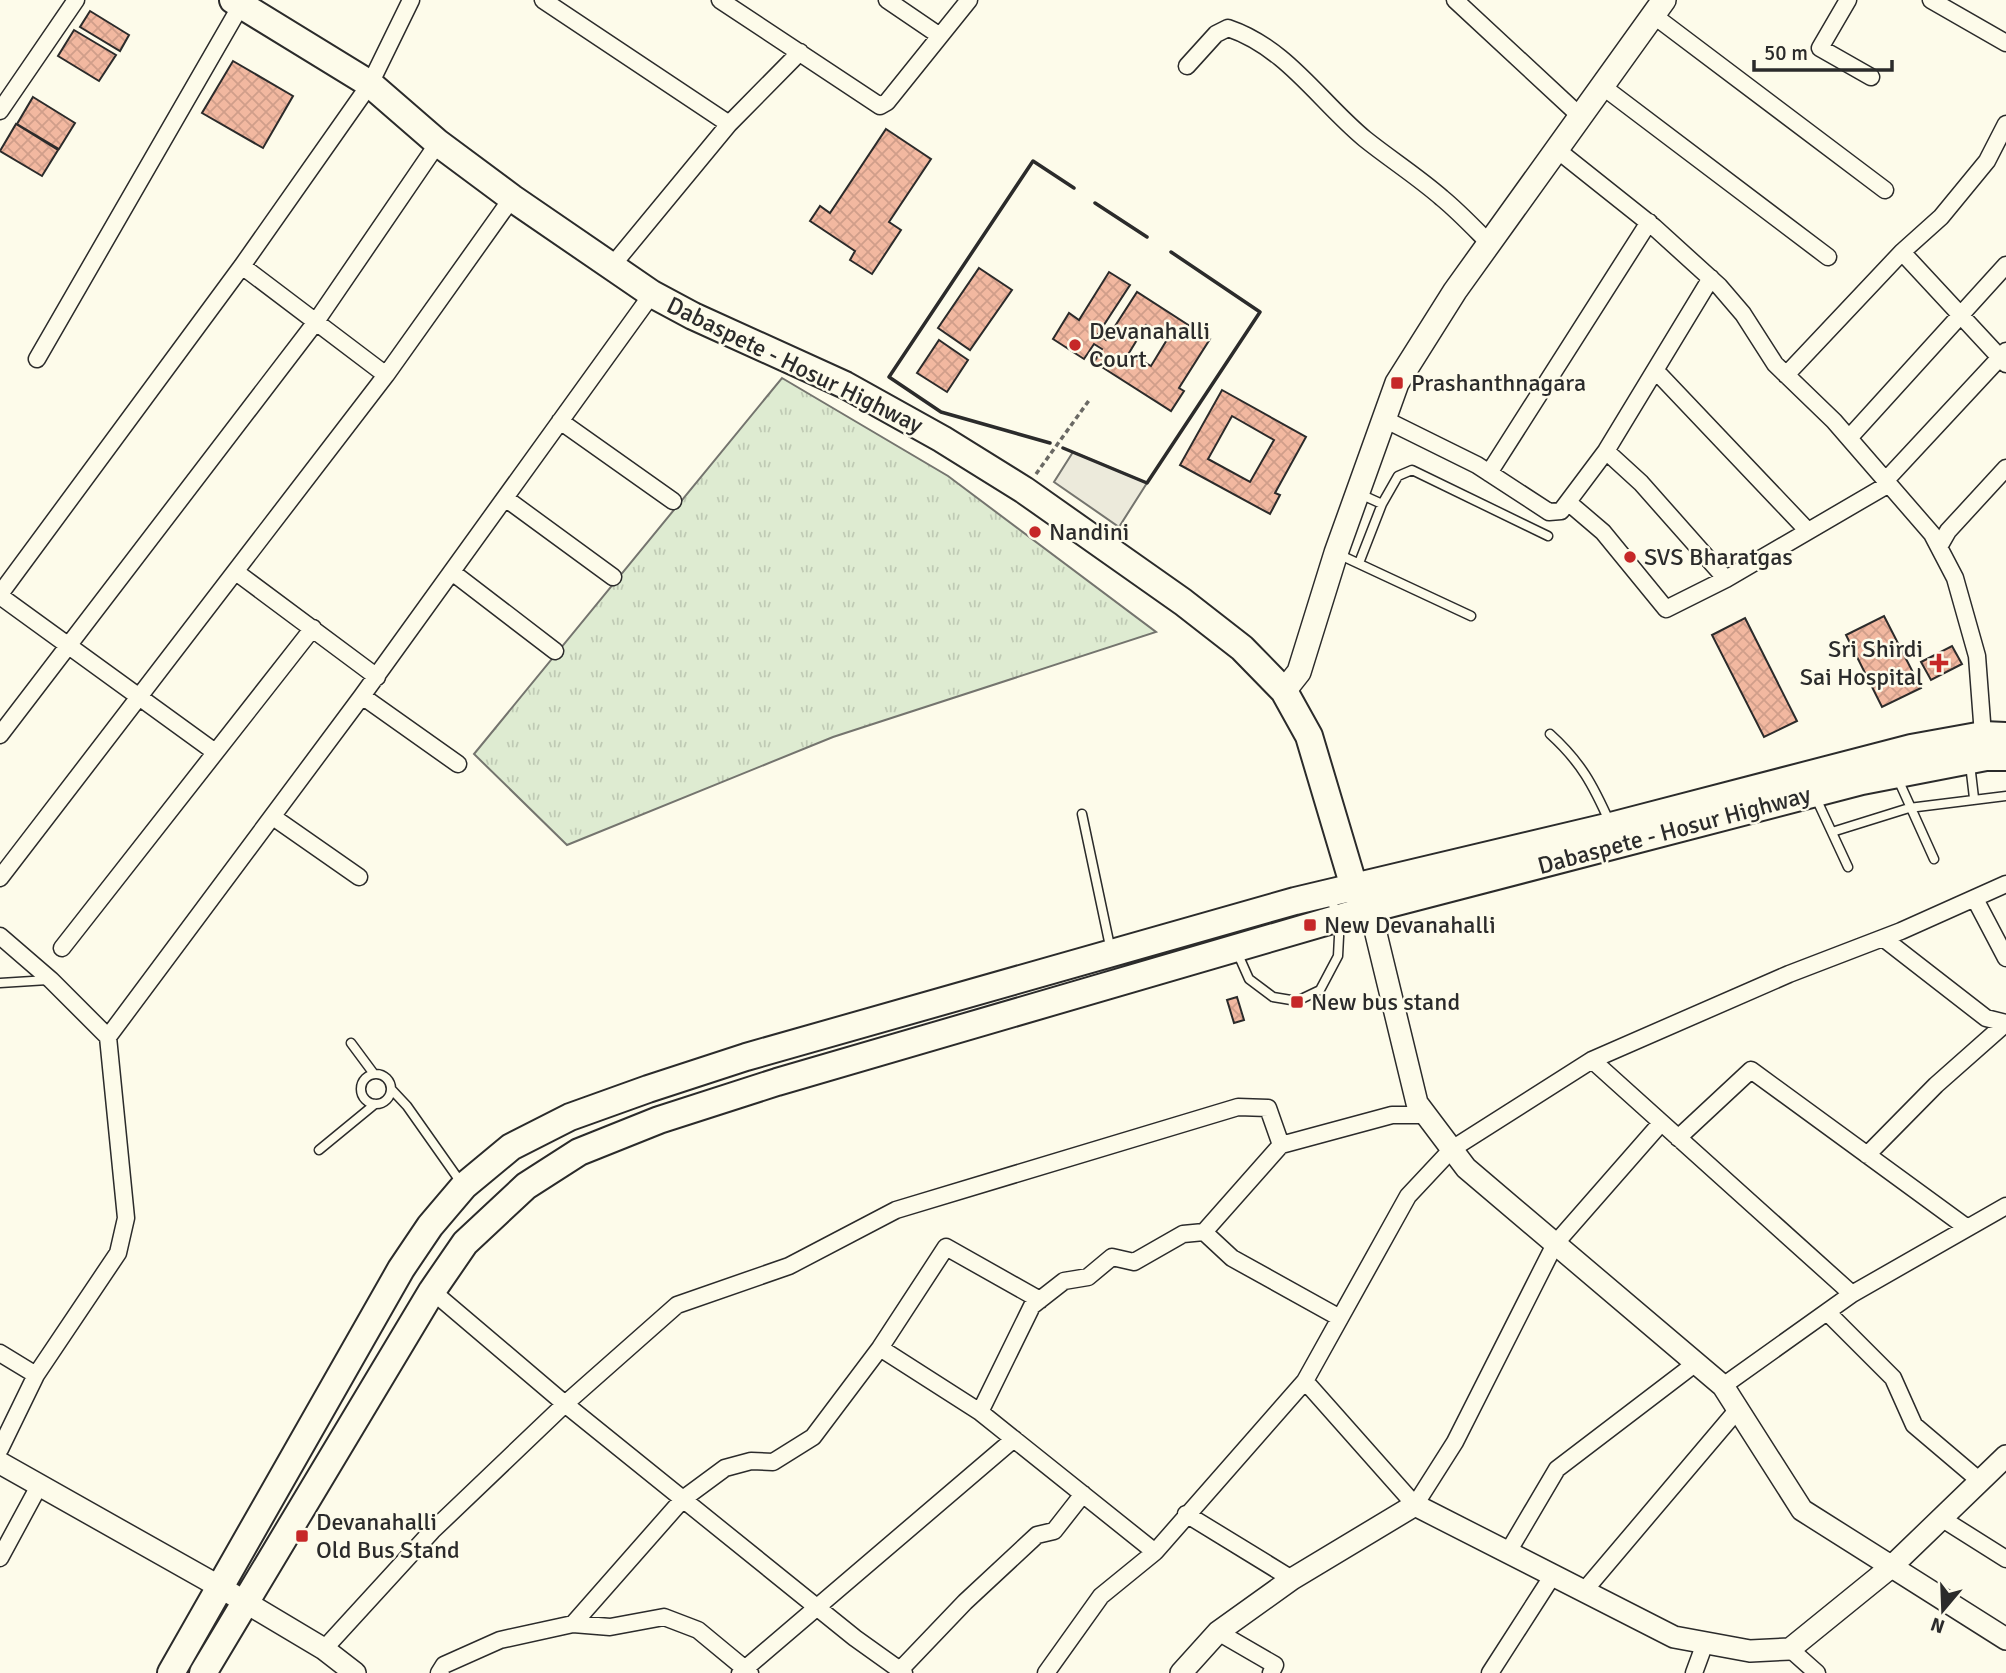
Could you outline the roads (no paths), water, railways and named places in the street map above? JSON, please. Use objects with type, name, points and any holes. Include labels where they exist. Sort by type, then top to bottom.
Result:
[{"type":"main road","name":"Dabaspete - Hosur Highway","points":[[240,1],[370,84],[438,143],[512,198],[652,294],[693,316],[845,385],[942,439],[1024,490],[1233,640],[1284,691],[1309,736],[1354,887],[1370,909],[1990,749]]},
{"type":"main road","points":[[1284,691],[1298,672],[1336,553],[1397,383],[1489,243],[1658,8]]},
{"type":"main road","name":"Dabaspete - Hosur Highway","points":[[1354,887],[1611,826],[1911,748],[1990,749]]},
{"type":"main road","points":[[171,1673],[401,1269],[430,1226],[464,1186],[511,1147],[570,1117],[747,1057],[1354,887]]},
{"type":"main road","points":[[203,1673],[432,1291],[465,1243],[526,1186],[579,1152],[659,1120],[777,1082],[1370,909]]},
{"type":"street","points":[[0,111],[76,0]]},
{"type":"street","points":[[215,752],[0,595],[242,266],[370,84],[411,0]]},
{"type":"street","points":[[543,0],[729,124]]},
{"type":"street","points":[[720,0],[880,106],[887,102],[969,0]]},
{"type":"street","points":[[887,0],[940,36]]},
{"type":"street","points":[[1455,0],[1580,116]]},
{"type":"street","points":[[1847,0],[1821,48],[1871,77]]},
{"type":"street","points":[[1931,0],[2006,43]]},
{"type":"street","points":[[37,359],[240,1]]},
{"type":"street","points":[[1658,8],[1885,190]]},
{"type":"street","points":[[1187,66],[1216,34],[1228,28],[1260,43],[1296,69],[1365,138],[1442,197],[1489,243]]},
{"type":"street","points":[[611,267],[729,124],[800,52]]},
{"type":"street","points":[[1602,86],[1828,257]]},
{"type":"street","points":[[1786,375],[1902,252],[1941,217],[1987,161],[2006,124]]},
{"type":"street","points":[[0,735],[315,323],[438,143]]},
{"type":"street","points":[[1556,149],[1649,222],[1711,278],[1743,314],[1775,364],[1849,438],[1940,545],[1955,578],[1977,656],[1990,749]]},
{"type":"street","points":[[0,878],[141,698],[386,375],[512,198]]},
{"type":"street","points":[[1489,473],[1649,222]]},
{"type":"street","points":[[1569,503],[1603,533],[1666,609],[1726,579],[1888,482],[2004,358],[1902,252]]},
{"type":"street","points":[[1849,438],[2006,265]]},
{"type":"street","points":[[242,266],[386,375]]},
{"type":"street","points":[[1384,419],[1489,473],[1549,512],[1561,511],[1606,452],[1711,278]]},
{"type":"street","points":[[108,1037],[377,677],[652,294]]},
{"type":"street","points":[[1656,371],[1807,530]]},
{"type":"street","points":[[560,421],[673,501]]},
{"type":"street","points":[[1606,452],[1641,483],[1726,579]]},
{"type":"street","points":[[1940,545],[1948,531],[2006,468]]},
{"type":"street","points":[[505,498],[613,578]]},
{"type":"street","points":[[236,572],[377,677]]},
{"type":"street","points":[[452,572],[555,651]]},
{"type":"street","points":[[62,947],[313,628]]},
{"type":"street","points":[[362,696],[458,764]]},
{"type":"street","points":[[273,817],[359,877]]},
{"type":"street","points":[[1046,1673],[1101,1597],[1155,1552],[1305,1381],[1408,1196],[1452,1149],[1592,1060],[2006,884]]},
{"type":"street","points":[[1975,899],[2006,958]]},
{"type":"street","points":[[1370,909],[1417,1102],[1466,1168],[1723,1386],[1802,1510],[2006,1639]]},
{"type":"street","points":[[0,936],[51,980],[108,1037],[126,1218],[118,1253],[36,1375],[0,1449]]},
{"type":"street","points":[[1867,1155],[1936,1085],[2006,1023],[1986,1017],[1883,938]]},
{"type":"street","points":[[1592,1060],[1852,1294]]},
{"type":"street","points":[[1678,1138],[1751,1070],[1966,1227]]},
{"type":"street","points":[[324,1649],[432,1531],[565,1404],[677,1306],[789,1266],[896,1210],[1238,1107],[1268,1108],[1281,1145]]},
{"type":"street","points":[[979,1412],[1032,1306],[1064,1281],[1088,1277],[1112,1258],[1134,1262],[1183,1234],[1204,1232],[1281,1145],[1392,1115],[1426,1115]]},
{"type":"street","points":[[1181,1673],[1218,1632],[1292,1579],[1415,1505],[1455,1442],[1555,1244],[1661,1123]]},
{"type":"street","points":[[1723,1386],[1852,1294],[2006,1206]]},
{"type":"street","points":[[1204,1232],[1232,1258],[1340,1318]]},
{"type":"street","points":[[573,1624],[682,1499],[725,1468],[751,1461],[773,1462],[813,1437],[880,1348],[946,1247],[1040,1300]]},
{"type":"street","points":[[432,1291],[682,1499],[902,1672],[965,1602],[1037,1535],[1054,1531],[1083,1494]]},
{"type":"street","points":[[1827,1312],[1893,1378],[1914,1425],[1980,1481]]},
{"type":"street","points":[[880,1348],[979,1412],[1155,1552]]},
{"type":"street","points":[[0,1353],[36,1375]]},
{"type":"street","points":[[1508,1552],[1557,1469],[1696,1363]]},
{"type":"street","points":[[1305,1381],[1415,1505],[1674,1637],[1750,1651],[1790,1649],[1891,1567],[2006,1456]]},
{"type":"street","points":[[1584,1591],[1739,1408]]},
{"type":"street","points":[[439,1673],[444,1665],[500,1640],[573,1624],[610,1627],[663,1617],[698,1630],[745,1671],[816,1606],[905,1534],[1014,1439]]},
{"type":"street","points":[[0,1463],[220,1587],[244,1604],[324,1649],[355,1673]]},
{"type":"street","points":[[0,1558],[40,1484]]},
{"type":"street","points":[[1186,1514],[1292,1579]]},
{"type":"street","points":[[1941,1518],[2006,1559]]},
{"type":"street","points":[[1490,1673],[1553,1575]]},
{"type":"street","points":[[1218,1632],[1275,1665],[1271,1673]]},
{"type":"street","points":[[1694,1673],[1706,1643]]},
{"type":"street","points":[[1790,1649],[1817,1673]]},
{"type":"lane","points":[[1359,564],[1382,503],[1398,476],[1412,470],[1548,536]]},
{"type":"lane","points":[[1358,493],[1382,503]]},
{"type":"lane","points":[[1336,553],[1471,616]]},
{"type":"lane","points":[[1550,734],[1575,756],[1584,769],[1611,826]]},
{"type":"lane","points":[[1974,798],[1990,749]]},
{"type":"lane","points":[[1896,775],[1934,859]]},
{"type":"lane","points":[[1814,793],[1848,867]]},
{"type":"lane","points":[[1832,832],[1909,808],[2006,796]]},
{"type":"lane","points":[[1082,814],[1111,954]]},
{"type":"lane","points":[[1235,947],[1249,979],[1273,997],[1297,1001],[1320,990],[1338,956],[1340,917],[1327,894]]},
{"type":"lane","points":[[0,983],[51,980]]},
{"type":"lane","points":[[351,1043],[374,1074],[387,1078],[392,1090],[407,1106],[464,1186]]},
{"type":"lane","points":[[374,1074],[365,1079],[361,1092],[366,1100],[375,1104]]},
{"type":"lane","points":[[319,1150],[375,1104],[388,1099],[392,1090]]},
{"type":"place","name":"Devanahalli Court","points":[[1075,345]]},
{"type":"place","name":"Prashanthnagara","points":[[1397,383]]},
{"type":"place","name":"Nandini","points":[[1035,532]]},
{"type":"place","name":"SVS Bharatgas","points":[[1630,557]]},
{"type":"place","name":"Sri Shirdi Sai Hospital","points":[[1939,663]]},
{"type":"place","name":"New Devanahalli","points":[[1310,925]]},
{"type":"place","name":"New bus stand","points":[[1297,1002]]},
{"type":"place","name":"Devanahalli Old Bus Stand","points":[[302,1536]]}]
